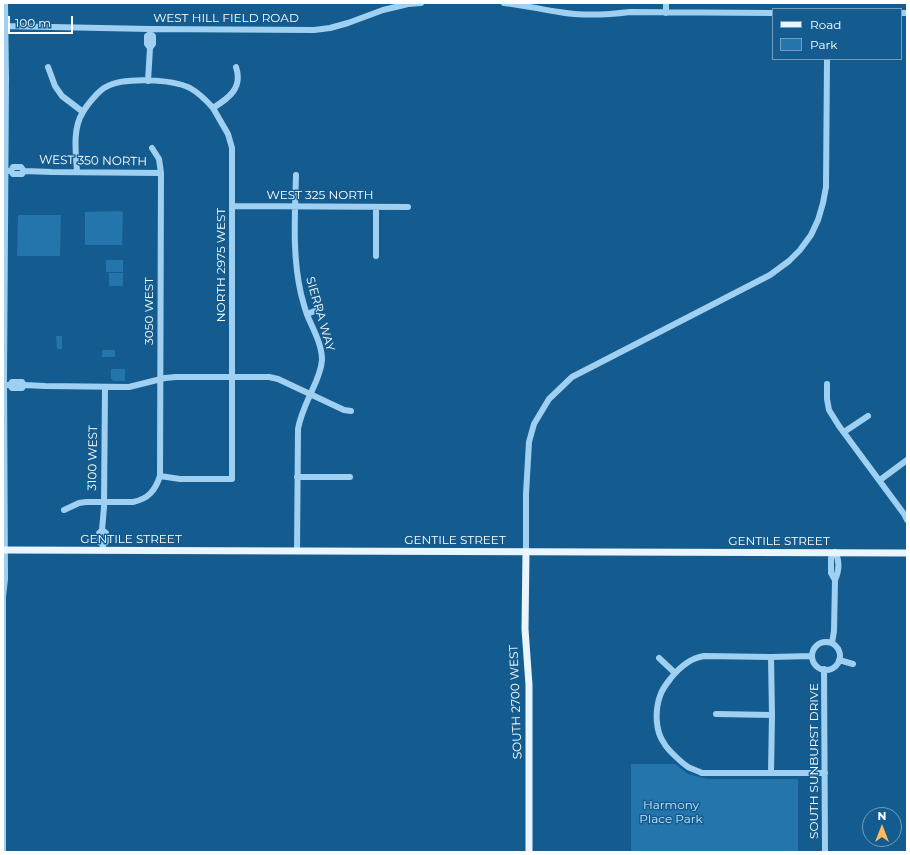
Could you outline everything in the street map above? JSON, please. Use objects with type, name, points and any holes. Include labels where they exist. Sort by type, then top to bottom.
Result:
[{"type":"main road","name":"GENTILE STREET","points":[[4,550],[103,547],[297,551],[907,553]]},
{"type":"main road","name":"SOUTH 2700 WEST","points":[[526,552],[525,630],[529,685],[528,852]]},
{"type":"street","points":[[3,852],[3,664],[6,385],[4,267],[8,171],[4,26],[5,3]]},
{"type":"street","name":"WEST HILL FIELD ROAD","points":[[4,26],[150,31],[314,30],[330,28],[348,23],[383,10],[408,4],[421,3]]},
{"type":"street","points":[[504,3],[581,14],[630,12],[772,13]]},
{"type":"street","points":[[666,3],[666,12]]},
{"type":"street","points":[[148,81],[150,48],[153,44],[153,36],[150,31]]},
{"type":"street","points":[[526,552],[526,494],[529,442],[534,424],[549,399],[572,377],[770,275],[789,262],[811,235],[818,220],[826,187],[827,60]]},
{"type":"street","points":[[48,67],[55,86],[62,96],[83,112],[76,132],[76,172]]},
{"type":"street","points":[[213,108],[228,98],[235,90],[238,82],[236,67]]},
{"type":"street","name":"NORTH 2975 WEST","points":[[83,112],[99,91],[116,83],[124,81],[179,83],[198,93],[213,108],[228,134],[232,148],[232,479],[180,479],[160,476]]},
{"type":"street","name":"3050 WEST","points":[[152,148],[159,158],[161,173],[160,476]]},
{"type":"street","name":"WEST 350 NORTH","points":[[8,171],[13,174],[22,174],[24,171],[161,173]]},
{"type":"street","name":"SIERRA WAY","points":[[296,175],[296,260],[301,294],[307,314],[319,343],[322,359],[318,379],[310,394],[298,429],[297,551]]},
{"type":"street","name":"WEST 325 NORTH","points":[[232,206],[408,207]]},
{"type":"street","points":[[376,207],[376,256]]},
{"type":"street","points":[[307,314],[320,309]]},
{"type":"street","points":[[6,385],[12,388],[22,388],[24,385],[105,387],[129,386],[176,377],[274,378],[344,410],[351,411]]},
{"type":"street","points":[[827,384],[829,410],[907,520]]},
{"type":"street","name":"3100 WEST","points":[[103,547],[99,542],[99,533],[102,530],[104,502],[105,387]]},
{"type":"street","points":[[844,432],[868,416]]},
{"type":"street","points":[[880,480],[907,460]]},
{"type":"street","points":[[64,510],[79,503],[86,502],[133,502],[140,500],[154,490],[160,476]]},
{"type":"street","points":[[297,477],[350,477]]},
{"type":"street","points":[[832,643],[834,631],[835,580],[838,573],[838,558],[835,552]]},
{"type":"street","points":[[822,642],[832,643],[840,656],[837,664],[829,669],[824,669],[817,666],[812,656],[815,648],[822,642]]},
{"type":"street","points":[[812,656],[700,657],[683,666],[668,681],[658,702],[658,732],[664,743],[673,754],[684,764],[702,773],[825,773]]},
{"type":"street","points":[[771,657],[771,773]]},
{"type":"street","points":[[659,658],[675,673]]},
{"type":"street","points":[[839,660],[853,664]]},
{"type":"street","name":"SOUTH SUNBURST DRIVE","points":[[824,669],[825,852]]},
{"type":"street","points":[[716,714],[772,715]]},
{"type":"green space","points":[[121,211],[123,213],[122,245],[85,245],[85,212]]},
{"type":"green space","points":[[18,215],[61,215],[60,256],[17,256]]},
{"type":"green space","points":[[106,260],[123,260],[123,272],[106,272]]},
{"type":"green space","points":[[109,273],[123,273],[123,286],[109,286]]},
{"type":"green space","points":[[56,336],[62,336],[62,349],[57,349]]},
{"type":"green space","points":[[102,350],[115,350],[115,357],[102,357]]},
{"type":"green space","points":[[111,369],[125,369],[125,381],[113,381],[111,378]]},
{"type":"green space","name":"Harmony Place Park","points":[[631,764],[675,764],[688,774],[707,779],[798,779],[798,852],[631,852]]}]
